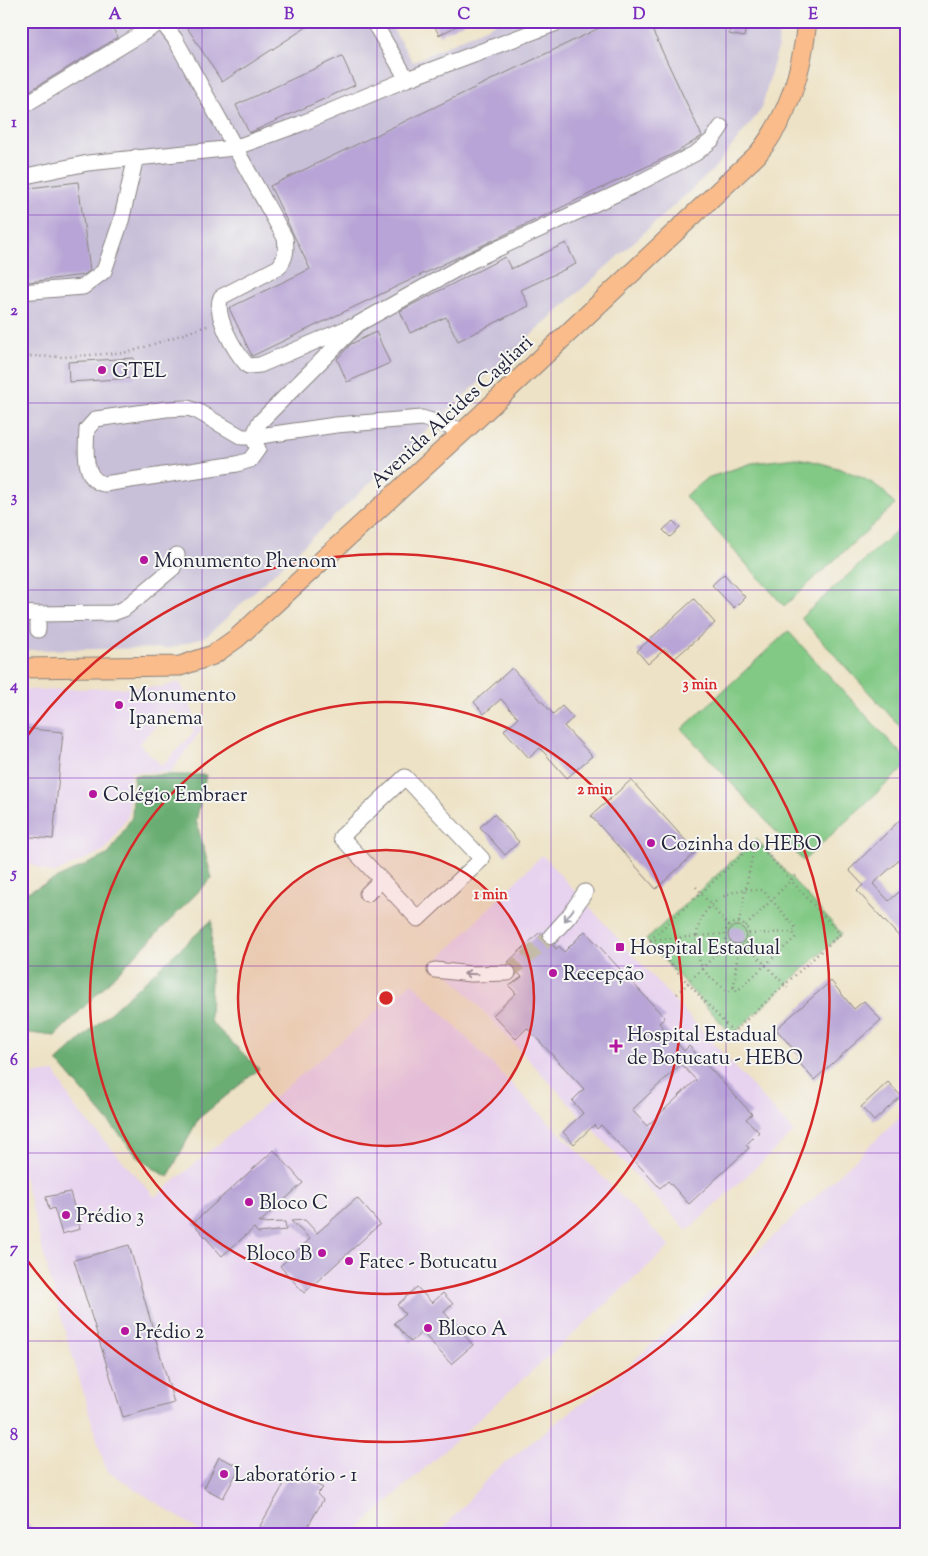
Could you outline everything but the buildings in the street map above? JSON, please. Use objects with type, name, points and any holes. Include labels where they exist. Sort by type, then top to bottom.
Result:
[{"type":"main road","name":"Avenida Alcides Cagliari","points":[[21,668],[180,666],[198,662],[213,655],[237,638],[464,431],[756,155],[770,139],[792,95],[799,72],[806,24]]},
{"type":"lane","points":[[373,21],[407,79]]},
{"type":"lane","points":[[21,176],[88,163],[234,148],[300,124],[407,79],[562,21]]},
{"type":"lane","points":[[21,107],[161,22],[175,39],[285,238],[287,248],[284,259],[279,267],[221,297],[218,304],[220,319],[242,360],[248,366],[253,366],[358,324],[471,261],[633,186],[696,153],[712,140],[720,127]]},
{"type":"lane","points":[[21,292],[83,287],[104,271],[121,221],[136,157]]},
{"type":"lane","points":[[358,324],[259,423],[254,437],[258,449],[250,460],[237,464],[104,484],[96,482],[92,478],[86,452],[86,429],[96,419],[166,409],[193,409],[242,437],[254,437],[336,425],[422,418],[464,431]]},
{"type":"lane","points":[[21,613],[120,611],[173,568],[177,556]]},
{"type":"lane","points":[[38,614],[38,630]]},
{"type":"lane","points":[[406,776],[482,859],[418,919],[381,880],[341,837],[406,776]]},
{"type":"lane","points":[[367,894],[381,880]]},
{"type":"lane","points":[[551,936],[569,916],[585,892]]},
{"type":"lane","points":[[435,970],[471,974],[508,973]]},
{"type":"path","points":[[21,348],[24,356],[43,358],[130,352],[194,331],[220,319]]},
{"type":"path","points":[[649,940],[732,1032],[840,934],[756,842]]},
{"type":"path","points":[[739,922],[756,842]]},
{"type":"path","points":[[649,940],[756,842]]},
{"type":"path","points":[[746,926],[797,874]]},
{"type":"path","points":[[696,887],[728,926]]},
{"type":"path","points":[[738,947],[734,987],[728,992],[702,969],[696,937],[698,922],[711,905],[728,892],[746,889],[763,890],[796,928],[792,932],[749,934]]},
{"type":"path","points":[[739,922],[746,926],[749,934],[745,944],[738,947],[728,943],[725,934],[728,926],[739,922]]},
{"type":"path","points":[[734,987],[736,991],[796,937],[792,932]]},
{"type":"path","points":[[649,940],[725,934]]},
{"type":"path","points":[[677,994],[728,943]]},
{"type":"path","points":[[745,944],[790,990]]},
{"type":"shaded area","points":[[21,21],[388,21],[413,62],[500,21],[779,21],[778,47],[761,110],[712,171],[433,424],[207,636],[171,648],[21,650]]},
{"type":"shaded area","name":"Colégio Embraer","points":[[180,683],[201,730],[171,772],[131,772],[128,816],[105,850],[53,874],[21,860],[21,836],[53,839],[63,732],[21,728],[21,690],[163,687]],"holes":[[[172,709],[195,731],[162,766],[139,744]]]},
{"type":"shaded area","name":"Hospital Estadual de Botucatu - HEBO","points":[[542,855],[794,1132],[687,1231],[437,961]]},
{"type":"shaded area","name":"Fatec - Botucatu","points":[[412,982],[670,1246],[351,1535],[206,1535],[106,1470],[49,1276],[21,1164],[21,1075],[55,1072],[75,1108],[155,1197]]},
{"type":"shaded area","points":[[907,1111],[907,1535],[438,1535],[492,1473],[615,1377],[766,1243]]},
{"type":"green space","points":[[797,458],[818,462],[864,479],[886,493],[895,505],[784,606],[685,496],[707,478],[752,463]]},
{"type":"green space","points":[[907,521],[907,734],[801,618]]},
{"type":"green space","points":[[788,631],[907,760],[907,765],[803,861],[682,729]]},
{"type":"green space","points":[[134,775],[206,775],[196,821],[212,878],[55,1036],[21,1032],[21,895],[109,854],[132,817]]},
{"type":"green space","points":[[756,839],[842,934],[732,1035],[646,940]]},
{"type":"green space","points":[[212,920],[210,1021],[259,1069],[198,1119],[168,1177],[142,1161],[57,1061]]},
{"type":"tunnel","points":[[508,973],[551,936]]},
{"type":"place","name":"GTEL","points":[[102,370]]},
{"type":"place","name":"Monumento Phenom","points":[[144,560]]},
{"type":"place","name":"Monumento Ipanema","points":[[119,705]]},
{"type":"place","name":"Colégio Embraer","points":[[93,794]]},
{"type":"place","name":"Cozinha do HEBO","points":[[651,843]]},
{"type":"place","name":"Hospital Estadual","points":[[620,947]]},
{"type":"place","name":"Recepção","points":[[553,973]]},
{"type":"place","name":"Hospital Estadual de Botucatu - HEBO","points":[[616,1046]]},
{"type":"place","name":"Bloco C","points":[[249,1202]]},
{"type":"place","name":"Prédio 3","points":[[66,1215]]},
{"type":"place","name":"Bloco B","points":[[322,1253]]},
{"type":"place","name":"Fatec - Botucatu","points":[[349,1261]]},
{"type":"place","name":"Bloco A","points":[[428,1328]]},
{"type":"place","name":"Prédio 2","points":[[125,1331]]},
{"type":"place","name":"Laboratório - 1","points":[[224,1474]]}]
